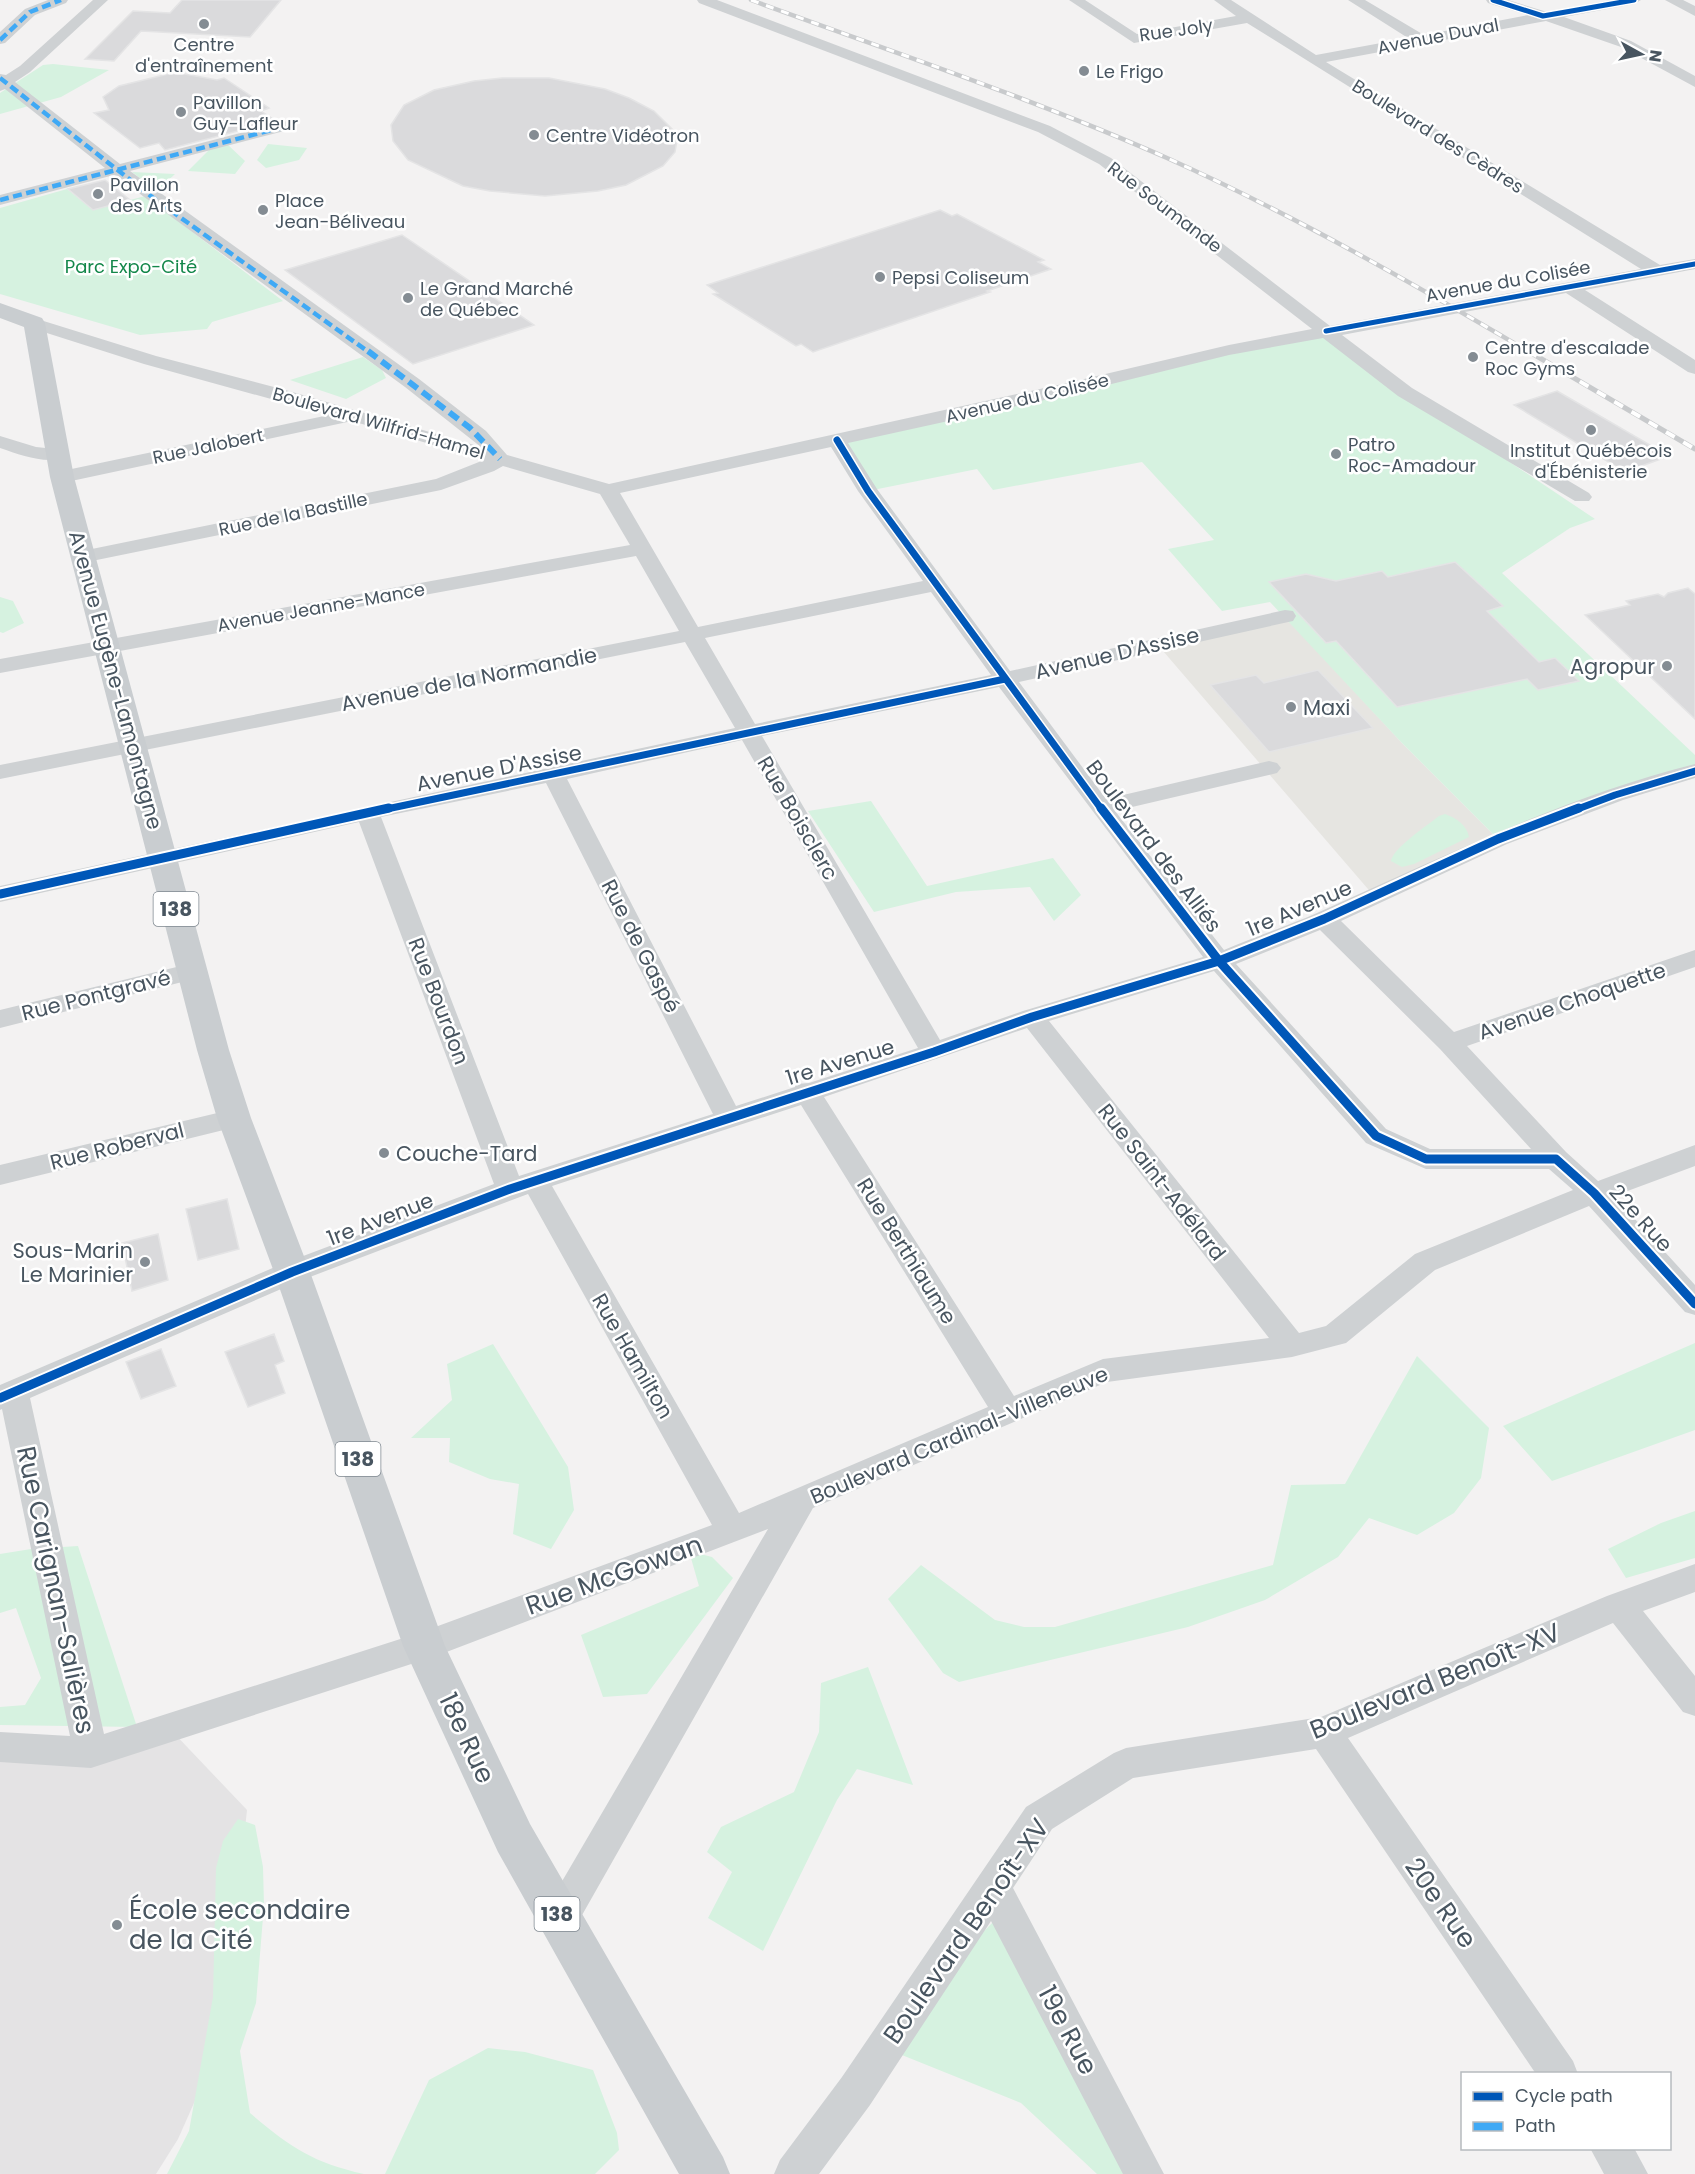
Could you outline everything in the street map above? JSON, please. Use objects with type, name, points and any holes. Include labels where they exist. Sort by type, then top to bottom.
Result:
[{"type":"main road","name":"Boulevard Wilfrid-Hamel","points":[[0,310],[36,333]]},
{"type":"main road","name":"Boulevard Wilfrid-Hamel","points":[[15,338],[36,333]]},
{"type":"main road","name":"Avenue Eugène-Lamontagne","points":[[36,333],[60,465],[82,558],[192,971],[234,1118],[292,1272]]},
{"type":"main road","name":"18e Rue","points":[[292,1272],[424,1646],[514,1838],[706,2174]]},
{"type":"street","points":[[0,40],[30,12],[61,0]]},
{"type":"street","points":[[101,0],[25,69],[2,82],[293,301],[412,383],[422,394],[489,442],[500,459]]},
{"type":"street","name":"Rue Soumande","points":[[704,0],[1044,129],[1077,144],[1105,161],[1405,392],[1582,496]]},
{"type":"street","name":"Rue Joly","points":[[1076,0],[1134,39],[1251,18]]},
{"type":"street","name":"Boulevard des Cèdres","points":[[1221,0],[1313,60],[1657,271]]},
{"type":"street","points":[[1355,0],[1419,38]]},
{"type":"street","points":[[1493,0],[1626,44],[1695,82]]},
{"type":"street","name":"Avenue Duval","points":[[1313,60],[1419,38],[1634,0]]},
{"type":"street","points":[[1672,0],[1695,12]]},
{"type":"street","points":[[0,200],[287,126]]},
{"type":"street","name":"Avenue du Colisée","points":[[608,490],[1110,380],[1229,350],[1695,264]]},
{"type":"street","points":[[1569,286],[1695,368]]},
{"type":"street","name":"Boulevard Wilfrid-Hamel","points":[[36,333],[107,357],[150,360],[354,415],[608,490]]},
{"type":"street","name":"Rue Jalobert","points":[[0,442],[34,453],[60,465],[354,415]]},
{"type":"street","name":"Boulevard des Alliés","points":[[837,441],[868,491],[1005,679],[1219,961],[1376,1136],[1426,1159],[1556,1159]]},
{"type":"street","name":"Rue de la Bastille","points":[[82,558],[441,484],[487,467],[500,459]]},
{"type":"street","name":"Rue Boisclerc","points":[[608,490],[934,1052]]},
{"type":"street","name":"Avenue Jeanne-Mance","points":[[0,666],[642,549]]},
{"type":"street","name":"Avenue de la Normandie","points":[[0,772],[133,744],[479,678],[937,584]]},
{"type":"street","name":"Avenue D'Assise","points":[[0,894],[367,813],[554,776],[748,732],[1005,679],[1285,616]]},
{"type":"street","points":[[1100,807],[1269,768]]},
{"type":"street","name":"1re Avenue","points":[[7,1395],[292,1272],[522,1185],[806,1091],[934,1052],[1032,1017],[1219,961],[1324,919],[1511,833],[1615,795],[1695,771]]},
{"type":"street","name":"Rue de Gaspé","points":[[554,776],[728,1117]]},
{"type":"street","name":"Rue Bourdon","points":[[367,813],[522,1185]]},
{"type":"street","name":"22e Rue","points":[[1324,919],[1449,1043],[1556,1159],[1594,1193],[1695,1305]]},
{"type":"street","name":"Avenue Choquette","points":[[1449,1043],[1695,958]]},
{"type":"street","name":"Rue Pontgravé","points":[[0,1019],[192,971]]},
{"type":"street","name":"Rue Saint-Adélard","points":[[1032,1017],[1292,1346]]},
{"type":"street","name":"Rue Berthiaume","points":[[806,1091],[1008,1412]]},
{"type":"street","name":"Rue Roberval","points":[[0,1175],[234,1118]]},
{"type":"street","name":"Boulevard Cardinal-Villeneuve","points":[[560,1919],[802,1499],[1103,1371],[1292,1346],[1335,1335],[1425,1262],[1594,1193],[1695,1155]]},
{"type":"street","name":"Rue Hamilton","points":[[522,1185],[732,1531]]},
{"type":"street","name":"Rue Carignan-Salières","points":[[7,1395],[92,1753]]},
{"type":"street","name":"Rue McGowan","points":[[424,1646],[732,1531],[802,1499]]},
{"type":"street","name":"Boulevard Benoît-XV","points":[[794,2174],[856,2091],[1039,1818],[1126,1764],[1324,1732],[1619,1606],[1695,1578]]},
{"type":"street","points":[[1619,1606],[1695,1701]]},
{"type":"street","points":[[0,1747],[92,1753],[424,1646]]},
{"type":"street","name":"20e Rue","points":[[1324,1732],[1558,2072]]},
{"type":"street","name":"19e Rue","points":[[993,1886],[1144,2174]]},
{"type":"street","points":[[1611,2150],[1628,2174]]},
{"type":"shaded area","points":[[1285,616],[1401,742],[1498,839],[1374,896],[1157,644]]},
{"type":"shaded area","name":"École secondaire de la Cité","points":[[170,1729],[247,1810],[222,2040],[178,2139],[156,2174],[0,2174],[0,1747]]},
{"type":"green space","points":[[43,65],[109,70],[61,97],[0,114],[0,93]]},
{"type":"green space","points":[[227,144],[245,161],[235,174],[188,171],[211,148]]},
{"type":"green space","points":[[268,144],[307,148],[299,160],[266,168],[257,160]]},
{"type":"green space","points":[[132,172],[175,174],[157,191]]},
{"type":"green space","name":"Parc Expo-Cité","points":[[67,189],[93,210],[145,196],[283,301],[212,322],[207,329],[140,335],[0,294],[0,208]]},
{"type":"green space","points":[[1326,331],[1405,392],[1595,519],[1570,528],[1502,573],[1695,755],[1695,771],[1498,839],[1401,742],[1270,602],[1222,611],[1168,549],[1214,540],[1142,462],[993,490],[977,469],[868,491],[837,440]]},
{"type":"green space","points":[[363,357],[382,370],[386,378],[346,399],[290,380]]},
{"type":"green space","points":[[0,597],[13,601],[24,623],[3,633],[0,632]]},
{"type":"green space","points":[[871,801],[927,886],[1053,858],[1081,895],[1054,921],[1030,887],[956,892],[874,912],[808,811]]},
{"type":"green space","points":[[1445,814],[1460,822],[1469,837],[1414,864],[1402,867],[1391,861],[1404,843],[1439,816]]},
{"type":"green space","points":[[1695,1343],[1695,1430],[1552,1481],[1503,1426]]},
{"type":"green space","points":[[493,1344],[568,1467],[574,1510],[551,1549],[513,1534],[519,1484],[490,1479],[449,1462],[450,1438],[411,1438],[452,1400],[447,1364]]},
{"type":"green space","points":[[1417,1356],[1489,1428],[1481,1478],[1454,1513],[1417,1535],[1369,1518],[1338,1557],[1265,1600],[1188,1627],[959,1682],[943,1673],[888,1599],[921,1565],[995,1620],[1024,1627],[1055,1627],[1273,1565],[1291,1485],[1345,1484]]},
{"type":"green space","points":[[1695,1511],[1695,1558],[1626,1578],[1608,1549],[1661,1523]]},
{"type":"green space","points":[[78,1546],[137,1727],[0,1725],[0,1707],[25,1705],[41,1678],[16,1608],[0,1613],[0,1554],[31,1549]]},
{"type":"green space","points":[[689,1551],[712,1557],[733,1578],[647,1694],[603,1697],[581,1635],[699,1586]]},
{"type":"green space","points":[[868,1667],[913,1785],[857,1769],[837,1800],[763,1951],[708,1918],[732,1872],[707,1852],[721,1827],[794,1792],[819,1732],[821,1683]]},
{"type":"green space","points":[[238,1819],[255,1825],[263,1867],[264,1905],[256,2003],[240,2051],[250,2113],[302,2152],[330,2164],[364,2174],[167,2174],[189,2131],[213,1997],[216,1868],[223,1841]]},
{"type":"green space","points":[[994,1921],[1125,2174],[1097,2174],[1021,2103],[887,2049],[956,1960]]},
{"type":"green space","points":[[488,2048],[525,2052],[593,2070],[617,2133],[619,2150],[595,2174],[385,2174],[429,2080]]},
{"type":"building","points":[[182,0],[281,0],[250,37],[141,31],[114,61],[85,59],[133,11],[170,13]]},
{"type":"building","name":"Pavillon Guy-Lafleur","points":[[168,74],[185,74],[217,80],[224,78],[269,108],[261,111],[276,121],[165,150],[159,143],[140,148],[94,113],[109,110],[103,97],[119,86]]},
{"type":"building","name":"Centre Vidéotron","points":[[502,78],[549,78],[605,89],[629,98],[654,111],[673,130],[677,140],[675,152],[663,166],[626,185],[598,191],[545,196],[463,186],[408,160],[393,141],[391,125],[404,105],[434,90],[474,81]]},
{"type":"building","name":"Pavillon des Arts","points":[[105,180],[130,200],[93,210],[68,189]]},
{"type":"building","name":"Pepsi Coliseum","points":[[940,210],[952,216],[957,214],[1044,260],[1038,262],[1051,269],[813,352],[801,344],[796,346],[713,294],[718,293],[707,285]]},
{"type":"building","name":"Le Grand Marché de Québec","points":[[402,235],[534,325],[413,364],[285,270]]},
{"type":"building","name":"Institut Québécois d'Ébénisterie","points":[[1557,391],[1669,456],[1625,472],[1514,405]]},
{"type":"building","points":[[1455,562],[1503,606],[1487,611],[1539,662],[1555,658],[1579,681],[1538,690],[1527,679],[1397,707],[1336,641],[1326,643],[1269,582],[1306,574],[1336,581],[1382,571],[1388,577]]},
{"type":"building","name":"Agropur","points":[[1688,588],[1695,594],[1695,719],[1585,615],[1630,605],[1626,601],[1658,594],[1664,597],[1668,593]]},
{"type":"building","name":"Maxi","points":[[1318,670],[1373,728],[1269,752],[1210,685],[1256,675],[1264,683]]},
{"type":"building","points":[[227,1199],[239,1249],[198,1260],[186,1209]]},
{"type":"building","name":"Sous-Marin Le Marinier","points":[[158,1234],[168,1280],[132,1291],[122,1243]]},
{"type":"building","points":[[274,1334],[284,1361],[275,1365],[285,1393],[248,1407],[225,1352]]},
{"type":"building","points":[[161,1349],[176,1386],[141,1399],[126,1362]]},
{"type":"railway","points":[[751,0],[1012,95],[1167,158],[1306,226],[1531,353]]},
{"type":"railway","points":[[1528,351],[1695,449]]},
{"type":"marked path","points":[[0,40],[30,12],[61,0]]},
{"type":"marked path","points":[[0,78],[156,200],[412,383],[481,437],[500,459]]},
{"type":"marked path","points":[[0,200],[287,126]]},
{"type":"cycle path","points":[[1493,0],[1543,16],[1634,0]]},
{"type":"cycle path","points":[[1326,331],[1695,264]]},
{"type":"cycle path","points":[[837,440],[868,491],[1005,679],[1219,961],[1376,1136],[1426,1159],[1556,1159],[1594,1193],[1695,1304]]},
{"type":"cycle path","points":[[0,894],[367,813],[1005,679]]},
{"type":"cycle path","points":[[0,1398],[292,1272],[510,1189],[934,1052],[1032,1017],[1219,961],[1324,919],[1498,839],[1615,795],[1695,771]]},
{"type":"place","name":"Centre d'entraînement","points":[[204,24]]},
{"type":"place","name":"Le Frigo","points":[[1084,71]]},
{"type":"place","name":"Pavillon Guy-Lafleur","points":[[181,112]]},
{"type":"place","name":"Centre Vidéotron","points":[[534,135]]},
{"type":"place","name":"Pavillon des Arts","points":[[98,194]]},
{"type":"place","name":"Place Jean-Béliveau","points":[[263,210]]},
{"type":"place","name":"Pepsi Coliseum","points":[[880,277]]},
{"type":"place","name":"Le Grand Marché de Québec","points":[[408,298]]},
{"type":"place","name":"Centre d'escalade Roc Gyms","points":[[1473,357]]},
{"type":"place","name":"Institut Québécois d'Ébénisterie","points":[[1591,430]]},
{"type":"place","name":"Patro Roc-Amadour","points":[[1336,454]]},
{"type":"place","name":"Agropur","points":[[1667,666]]},
{"type":"place","name":"Maxi","points":[[1291,707]]},
{"type":"place","name":"Couche-Tard","points":[[384,1153]]},
{"type":"place","name":"Sous-Marin Le Marinier","points":[[145,1262]]},
{"type":"place","name":"École secondaire de la Cité","points":[[117,1925]]}]
